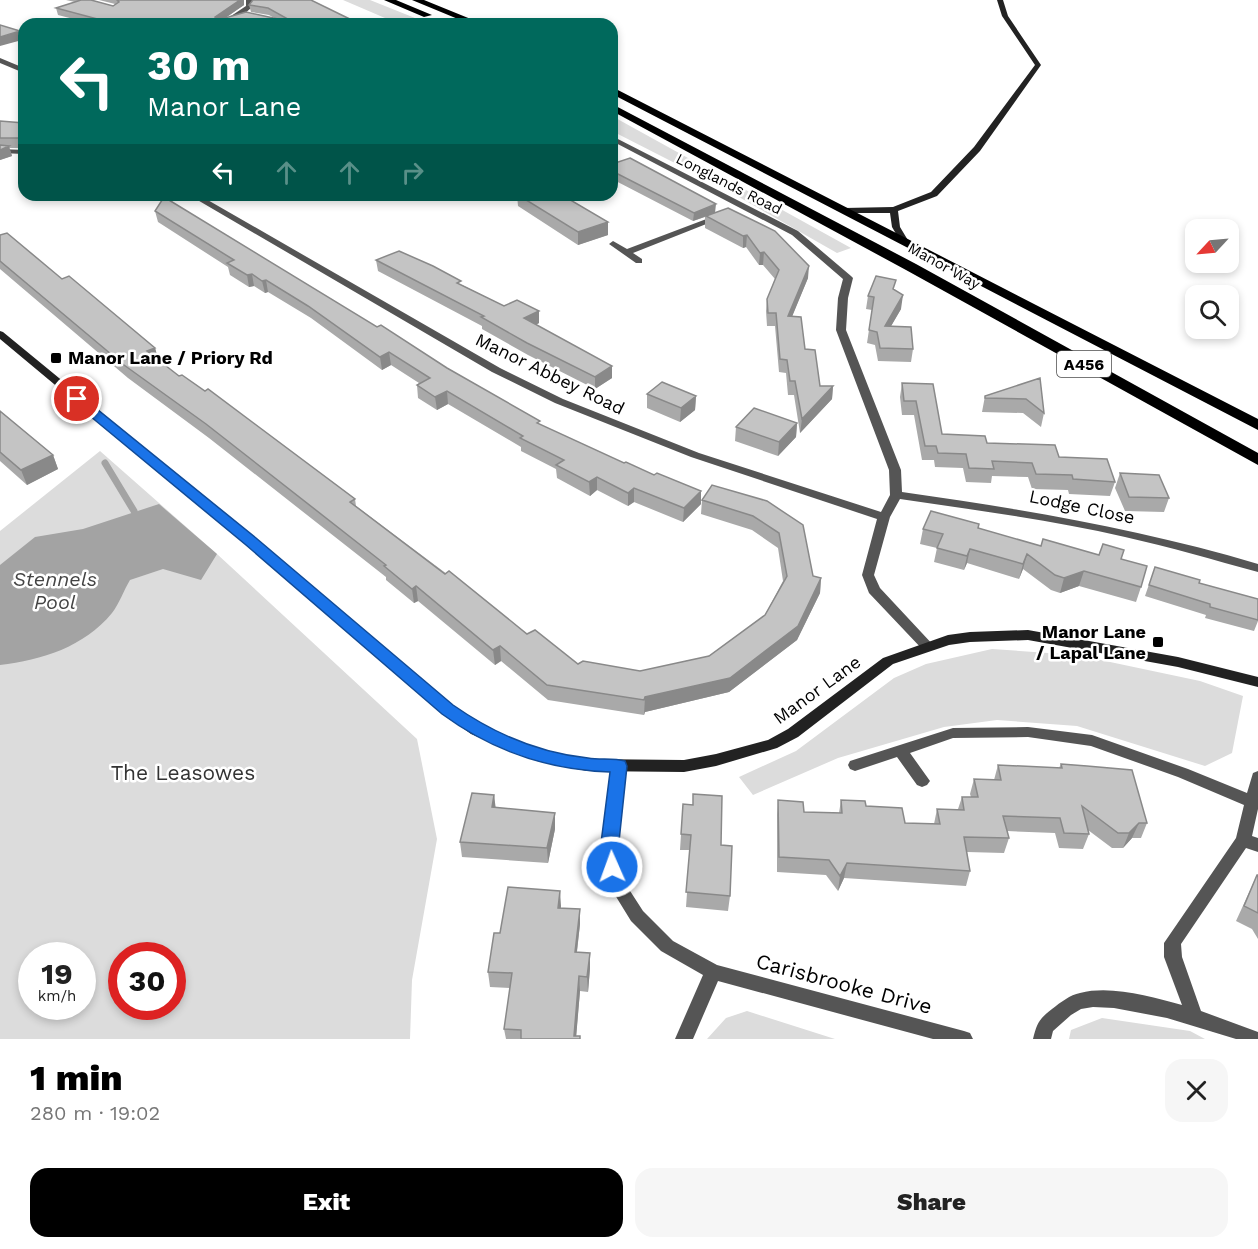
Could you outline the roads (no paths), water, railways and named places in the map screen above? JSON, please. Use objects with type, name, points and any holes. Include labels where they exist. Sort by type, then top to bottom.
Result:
[{"type":"highway","points":[[388,0],[433,18]]},
{"type":"highway","points":[[416,0],[462,18]]},
{"type":"highway","name":"Manor Way","points":[[618,93],[1258,425]]},
{"type":"highway","name":"Manor Way","points":[[618,110],[860,242],[911,267],[1258,459]]},
{"type":"main road","points":[[844,211],[894,210],[934,194],[977,149],[1038,65],[1005,16],[1000,0]]},
{"type":"main road","points":[[894,210],[896,227],[905,242]]},
{"type":"main road","name":"Manor Lane","points":[[0,334],[251,542],[447,710],[476,730],[537,755],[587,765],[619,766],[684,766],[716,760],[772,744],[793,734],[888,661],[948,640],[970,637],[1028,635],[1178,662],[1258,682]]},
{"type":"street","points":[[233,18],[249,7],[249,0]]},
{"type":"street","points":[[241,14],[250,15]]},
{"type":"street","points":[[0,60],[18,68]]},
{"type":"street","name":"Longlands Road","points":[[618,142],[795,233],[848,278],[843,298],[841,330],[895,470],[896,495]]},
{"type":"street","points":[[618,148],[625,146]]},
{"type":"street","points":[[0,151],[18,152]]},
{"type":"street","name":"Manor Abbey Road","points":[[203,201],[496,370],[559,401],[695,455],[884,517]]},
{"type":"street","points":[[735,211],[746,207]]},
{"type":"street","points":[[625,253],[724,216]]},
{"type":"street","points":[[613,244],[639,261]]},
{"type":"street","points":[[896,495],[884,517],[868,575],[874,590],[881,599],[927,647]]},
{"type":"street","name":"Lodge Close","points":[[896,495],[1018,512],[1217,554],[1258,568]]},
{"type":"street","points":[[855,765],[953,734],[994,731],[1028,732],[1092,741],[1183,773],[1252,802]]},
{"type":"street","points":[[900,750],[922,781]]},
{"type":"street","name":"Carisbrooke Drive","points":[[619,766],[609,851],[615,882],[637,916],[667,946],[713,972],[964,1039]]},
{"type":"street","points":[[1196,1017],[1173,957],[1172,943],[1251,843],[1252,802],[1258,777]]},
{"type":"street","points":[[684,1039],[713,972]]},
{"type":"street","points":[[1042,1039],[1045,1026],[1080,1001],[1107,998],[1196,1017],[1246,1034],[1254,1039]]},
{"type":"water","name":"Stennels Pool","points":[[159,504],[217,554],[201,580],[163,569],[130,580],[112,613],[89,635],[47,655],[0,665],[0,565],[35,537],[83,529]]},
{"type":"waterway","points":[[105,463],[134,511]]},
{"type":"place","name":"Manor Lane / Priory Rd","points":[[56,358]]},
{"type":"place","name":"Manor Lane / Lapal Lane","points":[[1158,642]]},
{"type":"park label","name":"The Leasowes","points":[[183,773]]}]
